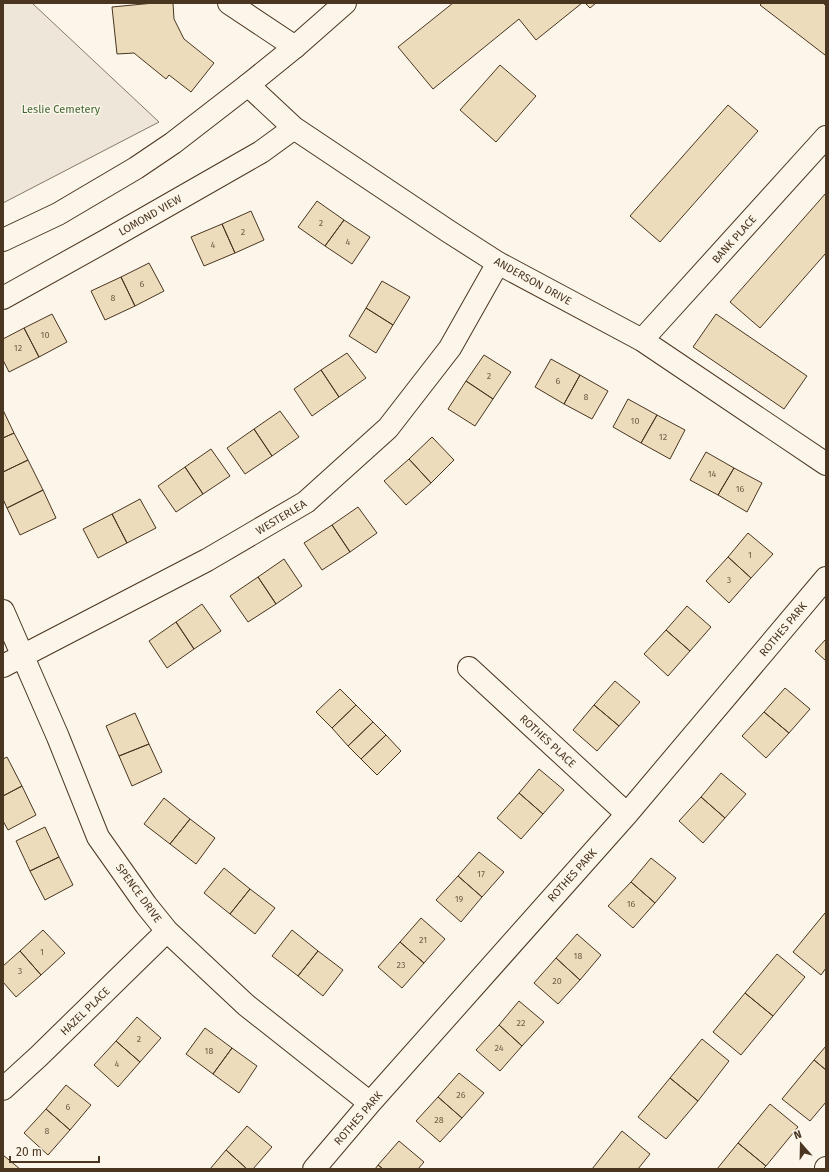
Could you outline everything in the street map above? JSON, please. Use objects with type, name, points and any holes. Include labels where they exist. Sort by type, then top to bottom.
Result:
[{"type":"street","points":[[229,3],[295,47]]},
{"type":"street","points":[[3,240],[58,214],[136,168],[173,143],[295,47],[345,3]]},
{"type":"street","name":"ANDERSON DRIVE","points":[[248,85],[294,128],[498,263],[642,340],[826,464]]},
{"type":"street","name":"LOMOND VIEW","points":[[3,298],[261,152],[294,128]]},
{"type":"street","name":"BANK PLACE","points":[[642,340],[826,137]]},
{"type":"street","name":"WESTERLEA","points":[[3,666],[207,560],[306,502],[388,428],[450,348],[498,263]]},
{"type":"street","name":"ROTHES PARK","points":[[314,1169],[370,1103],[627,814],[826,578]]},
{"type":"street","name":"SPENCE DRIVE","points":[[3,612],[58,738],[98,837],[146,905],[167,931],[246,1005],[370,1103]]},
{"type":"street","name":"ROTHES PLACE","points":[[469,668],[627,814]]},
{"type":"street","name":"HAZEL PLACE","points":[[3,1089],[39,1056],[167,931]]},
{"type":"green space","name":"Leslie Cemetery","points":[[3,3],[32,3],[159,122],[3,203]]},
{"type":"building","points":[[154,3],[173,3],[174,19],[184,39],[214,63],[191,92],[169,75],[166,79],[134,53],[117,54],[112,7]]},
{"type":"building","points":[[453,3],[582,3],[536,40],[519,19],[433,89],[398,47]]},
{"type":"building","points":[[585,3],[596,3],[590,8]]},
{"type":"building","points":[[762,3],[823,3],[826,6],[826,54],[825,55],[760,5]]},
{"type":"building","points":[[500,65],[536,96],[496,142],[460,110]]},
{"type":"building","points":[[728,105],[758,131],[660,242],[630,216]]},
{"type":"building","points":[[826,193],[826,253],[760,328],[730,302]]},
{"type":"building","points":[[317,201],[344,220],[325,246],[298,227]]},
{"type":"building","points":[[251,211],[264,240],[235,253],[222,224]]},
{"type":"building","points":[[344,220],[370,237],[352,264],[325,246]]},
{"type":"building","points":[[222,224],[235,253],[204,266],[191,237]]},
{"type":"building","points":[[149,263],[164,291],[135,306],[121,277]]},
{"type":"building","points":[[121,277],[135,306],[105,320],[91,291]]},
{"type":"building","points":[[382,281],[410,297],[393,325],[366,308]]},
{"type":"building","points":[[366,308],[393,325],[376,353],[349,336]]},
{"type":"building","points":[[52,314],[67,342],[39,357],[24,328]]},
{"type":"building","points":[[716,314],[807,376],[784,409],[693,347]]},
{"type":"building","points":[[24,328],[39,357],[9,372],[3,360],[3,339]]},
{"type":"building","points":[[347,353],[366,378],[339,397],[321,370]]},
{"type":"building","points":[[484,355],[511,372],[493,399],[466,381]]},
{"type":"building","points":[[551,359],[580,375],[564,404],[535,387]]},
{"type":"building","points":[[321,370],[339,397],[312,416],[294,389]]},
{"type":"building","points":[[580,375],[608,391],[592,419],[564,404]]},
{"type":"building","points":[[466,381],[493,399],[475,426],[448,409]]},
{"type":"building","points":[[628,399],[657,415],[641,443],[613,427]]},
{"type":"building","points":[[3,410],[14,433],[3,438]]},
{"type":"building","points":[[280,411],[299,437],[272,456],[254,429]]},
{"type":"building","points":[[657,415],[685,430],[670,459],[641,443]]},
{"type":"building","points":[[254,429],[272,456],[245,474],[227,448]]},
{"type":"building","points":[[14,433],[28,460],[3,472],[3,438]]},
{"type":"building","points":[[432,437],[454,460],[431,483],[409,459]]},
{"type":"building","points":[[211,449],[230,476],[203,494],[185,467]]},
{"type":"building","points":[[706,452],[734,468],[718,495],[690,480]]},
{"type":"building","points":[[409,459],[431,483],[406,505],[384,481]]},
{"type":"building","points":[[28,460],[43,490],[7,508],[3,499],[3,472]]},
{"type":"building","points":[[185,467],[203,494],[176,512],[158,486]]},
{"type":"building","points":[[734,468],[762,483],[747,512],[718,495]]},
{"type":"building","points":[[43,490],[56,518],[20,535],[7,508]]},
{"type":"building","points":[[140,499],[156,528],[127,543],[112,514]]},
{"type":"building","points":[[358,507],[377,533],[350,552],[332,525]]},
{"type":"building","points":[[112,514],[127,543],[98,558],[83,529]]},
{"type":"building","points":[[332,525],[350,552],[322,570],[304,543]]},
{"type":"building","points":[[748,533],[773,554],[751,578],[728,557]]},
{"type":"building","points":[[728,557],[751,578],[729,603],[706,581]]},
{"type":"building","points":[[284,559],[302,586],[276,604],[258,577]]},
{"type":"building","points":[[258,577],[276,604],[248,622],[230,596]]},
{"type":"building","points":[[202,604],[221,631],[194,649],[176,622]]},
{"type":"building","points":[[687,606],[711,627],[690,651],[666,630]]},
{"type":"building","points":[[176,622],[194,649],[167,668],[149,641]]},
{"type":"building","points":[[666,630],[690,651],[668,676],[644,654]]},
{"type":"building","points":[[826,639],[826,661],[815,651]]},
{"type":"building","points":[[615,681],[640,702],[619,726],[594,705]]},
{"type":"building","points":[[785,688],[810,709],[789,733],[764,712]]},
{"type":"building","points":[[340,689],[356,705],[332,728],[316,712]]},
{"type":"building","points":[[356,705],[373,722],[348,746],[332,728]]},
{"type":"building","points":[[594,705],[619,726],[597,751],[573,730]]},
{"type":"building","points":[[764,712],[789,733],[766,758],[742,736]]},
{"type":"building","points":[[135,713],[149,744],[119,756],[106,726]]},
{"type":"building","points":[[373,722],[386,735],[361,759],[348,746]]},
{"type":"building","points":[[386,735],[401,751],[377,775],[361,759]]},
{"type":"building","points":[[149,744],[162,772],[132,786],[119,756]]},
{"type":"building","points":[[7,757],[22,786],[3,796],[3,759]]},
{"type":"building","points":[[539,769],[564,790],[543,814],[519,793]]},
{"type":"building","points":[[721,773],[746,794],[725,818],[701,797]]},
{"type":"building","points":[[22,786],[36,815],[8,830],[3,821],[3,796]]},
{"type":"building","points":[[519,793],[543,814],[521,839],[497,818]]},
{"type":"building","points":[[701,797],[725,818],[703,843],[679,821]]},
{"type":"building","points":[[164,798],[190,819],[170,844],[144,824]]},
{"type":"building","points":[[190,819],[215,838],[196,864],[170,844]]},
{"type":"building","points":[[45,827],[59,857],[30,871],[16,841]]},
{"type":"building","points":[[479,852],[504,872],[482,897],[458,876]]},
{"type":"building","points":[[59,857],[73,885],[45,900],[30,871]]},
{"type":"building","points":[[651,858],[676,878],[655,903],[631,882]]},
{"type":"building","points":[[224,868],[250,889],[230,914],[204,893]]},
{"type":"building","points":[[458,876],[482,897],[461,922],[436,900]]},
{"type":"building","points":[[631,882],[655,903],[633,928],[608,906]]},
{"type":"building","points":[[250,889],[275,908],[255,934],[230,914]]},
{"type":"building","points":[[825,913],[826,968],[821,975],[793,952]]},
{"type":"building","points":[[421,918],[445,939],[424,963],[400,942]]},
{"type":"building","points":[[43,930],[65,953],[41,975],[20,951]]},
{"type":"building","points":[[292,930],[318,951],[298,976],[272,956]]},
{"type":"building","points":[[577,934],[601,955],[580,980],[556,958]]},
{"type":"building","points":[[400,942],[424,963],[402,988],[378,967]]},
{"type":"building","points":[[20,951],[41,975],[16,997],[3,982],[3,966]]},
{"type":"building","points":[[318,951],[343,970],[323,996],[298,976]]},
{"type":"building","points":[[777,954],[805,977],[773,1016],[745,993]]},
{"type":"building","points":[[556,958],[580,980],[558,1004],[534,983]]},
{"type":"building","points":[[745,993],[773,1016],[741,1055],[713,1032]]},
{"type":"building","points":[[519,1001],[544,1022],[522,1046],[499,1025]]},
{"type":"building","points":[[137,1017],[161,1038],[140,1062],[116,1041]]},
{"type":"building","points":[[499,1025],[522,1046],[500,1071],[476,1050]]},
{"type":"building","points":[[205,1028],[232,1048],[213,1074],[186,1054]]},
{"type":"building","points":[[702,1039],[729,1061],[698,1101],[670,1078]]},
{"type":"building","points":[[116,1041],[140,1062],[118,1087],[94,1065]]},
{"type":"building","points":[[826,1046],[826,1070],[814,1060]]},
{"type":"building","points":[[232,1048],[257,1066],[239,1093],[213,1074]]},
{"type":"building","points":[[814,1060],[826,1070],[826,1102],[810,1121],[782,1099]]},
{"type":"building","points":[[459,1073],[484,1093],[462,1118],[438,1097]]},
{"type":"building","points":[[670,1078],[698,1101],[666,1139],[638,1117]]},
{"type":"building","points":[[66,1085],[91,1105],[70,1130],[46,1109]]},
{"type":"building","points":[[438,1097],[462,1118],[440,1142],[416,1121]]},
{"type":"building","points":[[770,1104],[798,1127],[766,1166],[738,1143]]},
{"type":"building","points":[[46,1109],[70,1130],[48,1155],[24,1133]]},
{"type":"building","points":[[247,1126],[272,1147],[253,1169],[247,1169],[226,1150]]},
{"type":"building","points":[[622,1131],[650,1154],[638,1169],[592,1169]]},
{"type":"building","points":[[399,1141],[424,1162],[418,1169],[383,1169],[378,1165]]},
{"type":"building","points":[[738,1143],[766,1166],[763,1169],[717,1169]]},
{"type":"building","points":[[226,1150],[247,1169],[210,1169]]},
{"type":"building","points":[[3,1155],[20,1169],[3,1169]]},
{"type":"building","points":[[378,1165],[383,1169],[375,1169]]}]
